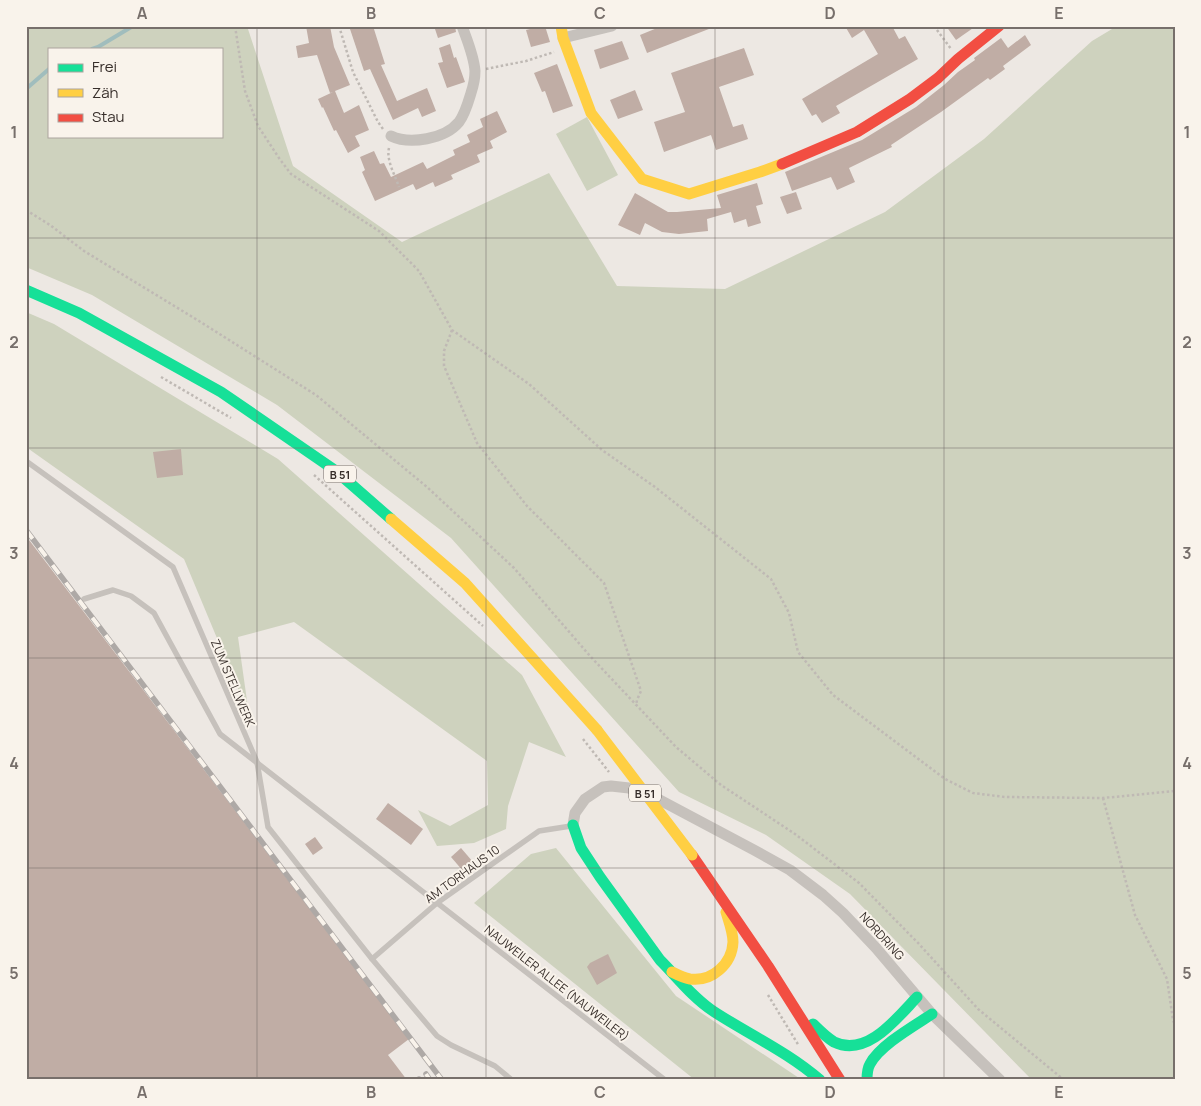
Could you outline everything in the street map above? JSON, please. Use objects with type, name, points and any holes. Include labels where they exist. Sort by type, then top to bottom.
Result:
[{"type":"main road","points":[[564,37],[591,113],[642,179],[689,194],[768,169],[857,132],[910,99],[938,78],[999,26]]},
{"type":"main road","name":"B 51","points":[[26,290],[79,313],[221,392],[336,471],[465,584],[597,730],[692,855],[720,893],[796,1008],[840,1080]]},
{"type":"main road","points":[[573,825],[581,848],[600,877],[660,960],[687,990],[711,1010],[805,1068],[820,1080]]},
{"type":"main road","points":[[672,972],[696,979],[708,977],[720,971],[727,962],[732,952],[733,942],[730,923],[720,893]]},
{"type":"main road","points":[[796,1008],[827,1038],[838,1044],[849,1046],[861,1045],[876,1038],[917,997]]},
{"type":"main road","points":[[867,1080],[870,1063],[877,1054],[932,1014]]},
{"type":"street","points":[[391,136],[410,140],[427,139],[443,134],[458,122],[472,89],[475,71],[471,51],[462,26]]},
{"type":"street","points":[[564,37],[612,26]]},
{"type":"street","name":"NORDRING","points":[[573,825],[575,813],[585,799],[603,787],[629,788],[658,799],[790,870],[843,913],[876,948],[932,1014],[1000,1080]]},
{"type":"lane","name":"ZUM STELLWERK","points":[[26,462],[173,568],[256,762],[437,903]]},
{"type":"lane","points":[[84,599],[113,590],[131,596],[154,613],[220,734],[256,762],[268,827],[372,959],[436,1036],[495,1066],[512,1080]]},
{"type":"lane","name":"AM TORHAUS 10","points":[[372,959],[437,903],[539,831],[573,825]]},
{"type":"lane","name":"NAUWEILER ALLEE (NAUWEILER)","points":[[437,903],[665,1080]]},
{"type":"path","points":[[234,26],[246,91],[258,126],[291,174],[379,231],[419,271],[452,330],[529,384],[602,450],[655,487],[771,579],[789,612],[798,652],[832,695],[944,779],[973,793],[1005,797],[1103,798],[1175,791]]},
{"type":"path","points":[[339,26],[354,72],[368,103],[378,122],[391,136],[388,152],[399,187]]},
{"type":"path","points":[[934,26],[958,60]]},
{"type":"path","points":[[475,71],[526,60],[564,37]]},
{"type":"path","points":[[26,210],[50,225],[84,251],[316,395],[427,487],[514,568],[590,656],[676,747],[720,785],[795,834],[859,883],[919,944],[978,1009],[1064,1080]]},
{"type":"path","points":[[452,330],[444,351],[444,366],[477,443],[527,506],[604,583],[640,691],[636,706]]},
{"type":"path","points":[[160,376],[236,421]]},
{"type":"path","points":[[310,471],[487,630]]},
{"type":"path","points":[[1103,798],[1135,915],[1167,979],[1175,1025]]},
{"type":"path","points":[[768,995],[806,1059],[805,1068]]},
{"type":"green space","points":[[26,26],[247,26],[293,166],[402,242],[549,173],[617,286],[725,289],[885,212],[984,139],[1092,41],[1117,26],[1175,26],[1175,1080],[1032,1080],[850,894],[766,835],[679,792],[451,538],[277,405],[92,295],[26,267]]},
{"type":"green space","points":[[587,117],[618,175],[587,191],[556,134]]},
{"type":"green space","points":[[26,312],[54,324],[278,459],[522,675],[566,757],[529,742],[508,806],[506,829],[474,843],[437,846],[418,810],[450,826],[488,805],[487,761],[294,622],[238,637],[249,715],[184,559],[26,447]]},
{"type":"green space","points":[[556,848],[676,996],[802,1080],[695,1080],[474,903],[531,854]]},
{"type":"building","points":[[306,26],[330,26],[334,47],[350,85],[335,91],[344,113],[359,105],[369,130],[355,136],[360,146],[348,153],[336,130],[334,131],[318,99],[333,92],[330,93],[317,55],[298,58],[296,46],[309,43]]},
{"type":"building","points":[[349,26],[373,26],[385,64],[381,65],[397,101],[427,88],[436,111],[422,117],[418,108],[393,120],[370,69],[364,71]]},
{"type":"building","points":[[434,26],[455,26],[456,32],[438,38]]},
{"type":"building","points":[[545,26],[550,42],[531,47],[526,30]]},
{"type":"building","points":[[662,26],[714,27],[647,53],[640,35]]},
{"type":"building","points":[[845,26],[892,26],[899,39],[905,36],[918,59],[836,106],[840,113],[822,123],[816,114],[812,116],[802,99],[878,54],[864,30],[852,38]]},
{"type":"building","points":[[946,26],[976,26],[956,40]]},
{"type":"building","points":[[1025,35],[1031,45],[1003,66],[1005,69],[990,80],[988,78],[891,145],[892,147],[849,168],[855,182],[837,190],[831,177],[792,191],[785,172],[862,140],[916,107],[1001,38],[1008,48]]},
{"type":"building","points":[[622,41],[629,59],[600,69],[594,50]]},
{"type":"building","points":[[450,44],[465,82],[447,88],[438,63],[443,62],[439,48]]},
{"type":"building","points":[[744,48],[754,75],[719,87],[733,127],[743,124],[748,139],[716,150],[711,135],[664,152],[654,122],[685,112],[671,73]]},
{"type":"building","points":[[557,64],[573,106],[553,113],[545,91],[542,92],[534,73]]},
{"type":"building","points":[[635,90],[643,110],[618,119],[610,100]]},
{"type":"building","points":[[497,111],[507,132],[490,141],[493,148],[477,155],[480,162],[451,175],[453,179],[435,187],[433,182],[416,190],[413,184],[375,201],[362,172],[365,170],[360,157],[374,151],[380,164],[384,163],[391,177],[423,162],[427,169],[455,155],[453,150],[470,142],[467,135],[483,127],[480,119]]},
{"type":"building","points":[[757,183],[763,204],[756,206],[761,223],[748,227],[746,219],[734,223],[731,212],[707,219],[708,231],[679,234],[662,232],[645,223],[640,235],[618,225],[635,193],[668,212],[677,212],[721,208],[717,195]]},
{"type":"building","points":[[796,192],[802,209],[787,214],[780,197]]},
{"type":"building","points":[[181,449],[183,475],[157,478],[153,452]]},
{"type":"building","points":[[26,536],[409,1039],[388,1055],[407,1080],[26,1080]]},
{"type":"building","points":[[388,803],[423,829],[411,845],[376,819]]},
{"type":"building","points":[[315,837],[323,848],[313,855],[305,844]]},
{"type":"building","points":[[461,848],[473,862],[463,871],[451,857]]},
{"type":"building","points":[[608,954],[617,973],[597,985],[587,967],[590,963]]},
{"type":"waterway","points":[[95,48],[133,26]]},
{"type":"waterway","points":[[26,89],[48,70]]},
{"type":"railway","points":[[26,530],[442,1080]]},
{"type":"railway","points":[[426,1074],[430,1080]]},
{"type":"traffic: fast","points":[[26,290],[79,313],[221,392],[336,471],[391,519]]},
{"type":"traffic: fast","points":[[573,825],[581,848],[600,877],[660,960],[685,987],[713,1011],[781,1052],[820,1080]]},
{"type":"traffic: fast","points":[[813,1024],[834,1042],[846,1046],[858,1045],[891,1025],[917,997]]},
{"type":"traffic: fast","points":[[867,1080],[869,1066],[881,1050],[898,1036],[932,1014]]},
{"type":"traffic: slow","points":[[561,26],[563,38],[591,113],[642,179],[689,194],[782,164]]},
{"type":"traffic: slow","points":[[391,519],[465,583],[597,730]]},
{"type":"traffic: slow","points":[[597,730],[692,855]]},
{"type":"traffic: slow","points":[[672,972],[688,979],[706,978],[725,964],[732,950],[733,942],[732,931],[726,912]]},
{"type":"traffic: jam","points":[[782,164],[857,132],[910,99],[938,78],[999,26]]},
{"type":"traffic: jam","points":[[692,855],[768,966],[840,1080]]}]
